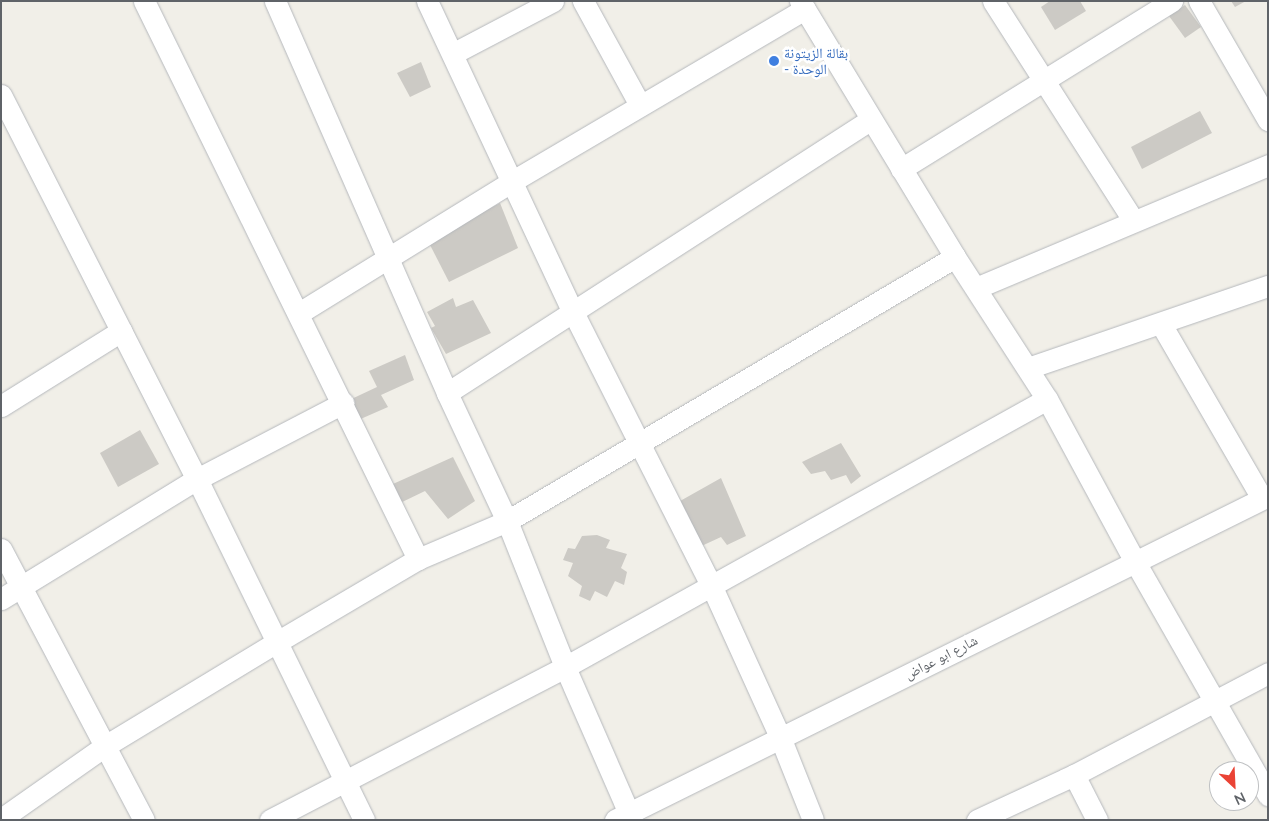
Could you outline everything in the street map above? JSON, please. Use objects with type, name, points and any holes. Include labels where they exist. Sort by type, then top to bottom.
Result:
[{"type":"street","points":[[144,1],[299,313],[418,559]]},
{"type":"street","points":[[275,1],[390,258],[447,393],[507,521],[625,817]]},
{"type":"street","points":[[427,1],[454,53],[511,182],[572,312],[636,442],[712,587],[780,737],[813,820]]},
{"type":"street","points":[[454,53],[552,1]]},
{"type":"street","points":[[583,1],[640,105]]},
{"type":"street","points":[[993,1],[1045,79],[1133,220]]},
{"type":"street","points":[[901,169],[1172,1]]},
{"type":"street","points":[[1199,1],[1268,120]]},
{"type":"street","points":[[299,313],[802,5],[870,120],[955,257],[1047,399],[1134,560],[1268,795]]},
{"type":"street","points":[[1,95],[197,479],[364,820]]},
{"type":"street","points":[[447,393],[870,120]]},
{"type":"street","points":[[976,288],[1133,220],[1268,165]]},
{"type":"street","points":[[1,819],[106,746],[277,642],[418,559],[507,521],[636,442],[955,257]]},
{"type":"street","points":[[1028,368],[1268,286]]},
{"type":"street","points":[[1161,324],[1265,497]]},
{"type":"street","points":[[1,406],[121,331]]},
{"type":"street","points":[[270,820],[345,783],[565,667],[712,587],[1047,399]]},
{"type":"street","points":[[1,599],[197,479],[343,403]]},
{"type":"street","name":"شارع ابو عواض","points":[[625,817],[780,737],[1134,560],[1265,497]]},
{"type":"street","points":[[1,549],[144,820]]},
{"type":"street","points":[[977,820],[1074,774],[1268,673]]},
{"type":"street","points":[[1074,774],[1097,820]]},
{"type":"building","points":[[1050,1],[1080,1],[1086,11],[1055,30],[1041,7]]},
{"type":"building","points":[[1231,1],[1246,1],[1235,7]]},
{"type":"building","points":[[1185,5],[1201,27],[1185,38],[1169,16]]},
{"type":"building","points":[[421,62],[431,87],[410,97],[397,73]]},
{"type":"building","points":[[1200,111],[1212,133],[1142,169],[1131,147]]},
{"type":"building","points":[[500,203],[518,248],[449,282],[428,241]]},
{"type":"building","points":[[453,298],[456,307],[473,300],[491,333],[446,354],[431,328],[435,326],[427,312]]},
{"type":"building","points":[[405,355],[414,380],[381,395],[388,407],[356,421],[343,403],[377,387],[369,371]]},
{"type":"building","points":[[140,430],[159,464],[118,487],[100,453]]},
{"type":"building","points":[[841,443],[861,476],[851,484],[846,475],[831,480],[825,471],[811,474],[802,462]]},
{"type":"building","points":[[453,457],[475,501],[448,519],[425,491],[396,505],[384,488]]},
{"type":"building","points":[[721,478],[746,536],[727,545],[721,537],[695,549],[673,505]]},
{"type":"building","points":[[597,535],[610,540],[606,548],[627,554],[621,568],[627,572],[624,585],[615,581],[607,597],[595,591],[590,601],[579,596],[582,586],[568,576],[573,563],[563,560],[568,548],[575,549],[582,536]]},
{"type":"place","name":"بقالة الزيتونة - الوحدة","points":[[774,61]]}]
